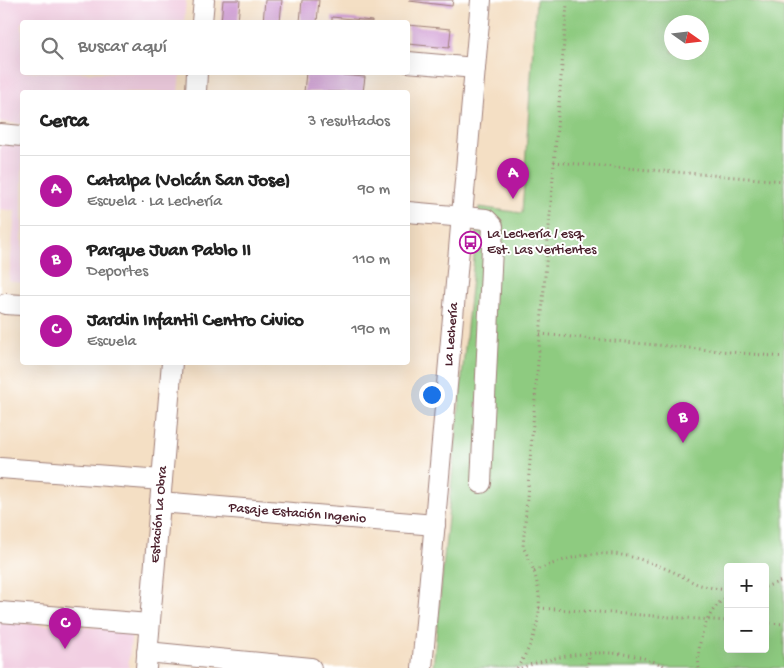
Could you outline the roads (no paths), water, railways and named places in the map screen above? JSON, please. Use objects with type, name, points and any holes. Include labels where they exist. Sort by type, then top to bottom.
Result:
[{"type":"street","points":[[202,20],[204,0]]},
{"type":"street","name":"La Lechería","points":[[422,668],[481,0]]},
{"type":"street","points":[[410,62],[475,68]]},
{"type":"street","points":[[196,90],[197,75]]},
{"type":"street","points":[[0,134],[20,136]]},
{"type":"street","points":[[410,212],[486,219],[493,226],[481,483]]},
{"type":"street","name":"Estación La Obra","points":[[146,660],[172,365]]},
{"type":"street","points":[[0,468],[162,480]]},
{"type":"street","name":"Pasaje Estación Ingenio","points":[[160,502],[435,525]]},
{"type":"street","points":[[0,612],[149,624]]},
{"type":"street","points":[[146,660],[311,668]]},
{"type":"place","name":"Catalpa (Volcán San Jose)","points":[[513,199]]},
{"type":"place","name":"La Lechería / esq. Est. Las Vertientes","points":[[471,242]]},
{"type":"place","name":"Parque Juan Pablo II","points":[[683,443]]},
{"type":"place","name":"Jardin Infantil Centro Civico","points":[[65,649]]}]
